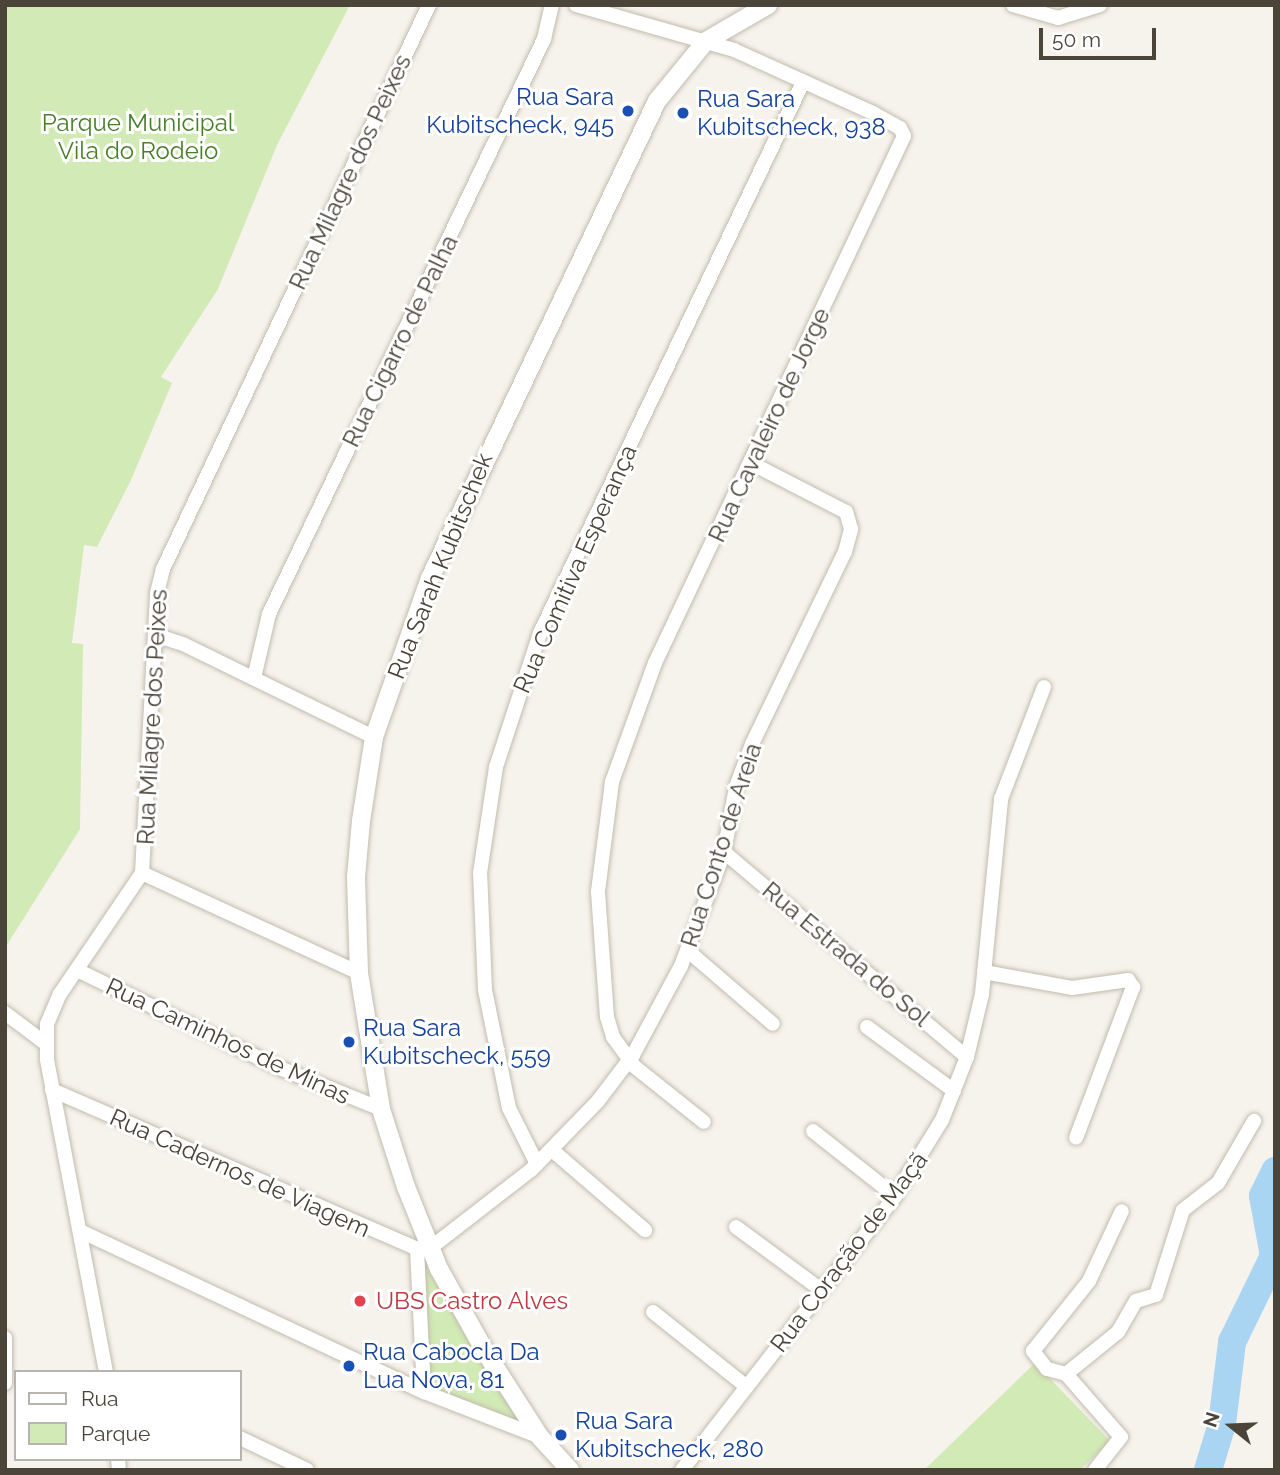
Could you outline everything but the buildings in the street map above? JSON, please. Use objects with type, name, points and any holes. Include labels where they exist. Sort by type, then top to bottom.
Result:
[{"type":"street","name":"Rua Milagre dos Peixes","points":[[106,1370],[45,1043],[53,1007],[142,873],[159,579],[429,5]]},
{"type":"street","name":"Rua Cigarro de Palha","points":[[254,678],[269,614],[544,39],[552,5]]},
{"type":"street","name":"Rua Cavaleiro de Jorge","points":[[576,5],[706,41],[890,122],[904,136],[640,696],[612,782],[601,843],[598,933],[607,1017],[628,1060]]},
{"type":"street","points":[[706,41],[768,5]]},
{"type":"street","points":[[1013,5],[1058,18],[1100,5]]},
{"type":"street","name":"Rua Sarah Kubitschek","points":[[570,1470],[540,1437],[423,1249],[381,1109],[359,973],[356,877],[374,737],[404,641],[499,424],[657,101],[706,41]]},
{"type":"street","name":"Rua Comitiva Esperança","points":[[537,1164],[509,1108],[485,990],[480,873],[496,767],[540,633],[803,82]]},
{"type":"street","name":"Rua Conto de Areia","points":[[423,1249],[552,1150],[628,1060],[687,950],[724,852],[736,787],[752,744],[845,552],[851,529],[846,512],[751,463]]},
{"type":"street","points":[[155,635],[254,678],[374,737]]},
{"type":"street","name":"Rua Coração de Maçã","points":[[682,1470],[895,1196],[928,1147],[954,1091],[967,1057],[984,972],[1001,799],[1044,687]]},
{"type":"street","name":"Rua Estrada do Sol","points":[[724,852],[967,1057]]},
{"type":"street","points":[[142,873],[359,973]]},
{"type":"street","points":[[687,950],[773,1024]]},
{"type":"street","name":"Rua Caminhos de Minas","points":[[77,970],[282,1069],[381,1109]]},
{"type":"street","points":[[984,972],[1072,988],[1128,980],[1133,987],[1076,1138]]},
{"type":"street","points":[[5,1013],[45,1043]]},
{"type":"street","points":[[867,1027],[954,1091]]},
{"type":"street","points":[[628,1060],[704,1122]]},
{"type":"street","name":"Rua Cadernos de Viagem","points":[[52,1090],[423,1249]]},
{"type":"street","points":[[1066,1374],[1118,1332],[1136,1301],[1156,1294],[1183,1209],[1218,1183],[1254,1121]]},
{"type":"street","points":[[813,1131],[895,1196]]},
{"type":"street","points":[[552,1150],[645,1230]]},
{"type":"street","points":[[1096,1470],[1121,1437],[1066,1374],[1047,1369],[1033,1351],[1089,1282],[1122,1211]]},
{"type":"street","points":[[736,1227],[821,1290]]},
{"type":"street","points":[[80,1231],[424,1392],[540,1437]]},
{"type":"street","points":[[423,1249],[424,1392]]},
{"type":"street","points":[[653,1312],[747,1387]]},
{"type":"street","points":[[5,1338],[5,1383]]},
{"type":"street","points":[[242,1439],[307,1470]]},
{"type":"green space","name":"Parque Municipal Vila do Rodeio","points":[[5,5],[350,5],[277,145],[218,289],[161,377],[172,383],[131,480],[97,547],[84,545],[72,643],[83,644],[80,829],[5,948]]},
{"type":"green space","points":[[421,1259],[519,1421],[430,1387]]},
{"type":"green space","points":[[1035,1363],[1110,1441],[1080,1470],[924,1470]]},
{"type":"waterway","points":[[1208,1470],[1222,1424],[1232,1342],[1274,1256],[1263,1196],[1275,1171]]},
{"type":"place","name":"Rua Sara Kubitscheck, 945","points":[[628,111]]},
{"type":"place","name":"Rua Sara Kubitscheck, 938","points":[[683,113]]},
{"type":"place","name":"Rua Sara Kubitscheck, 559","points":[[349,1042]]},
{"type":"place","name":"UBS Castro Alves","points":[[360,1301]]},
{"type":"place","name":"Rua Cabocla Da Lua Nova, 81","points":[[349,1366]]},
{"type":"place","name":"Rua Sara Kubitscheck, 280","points":[[561,1435]]}]
